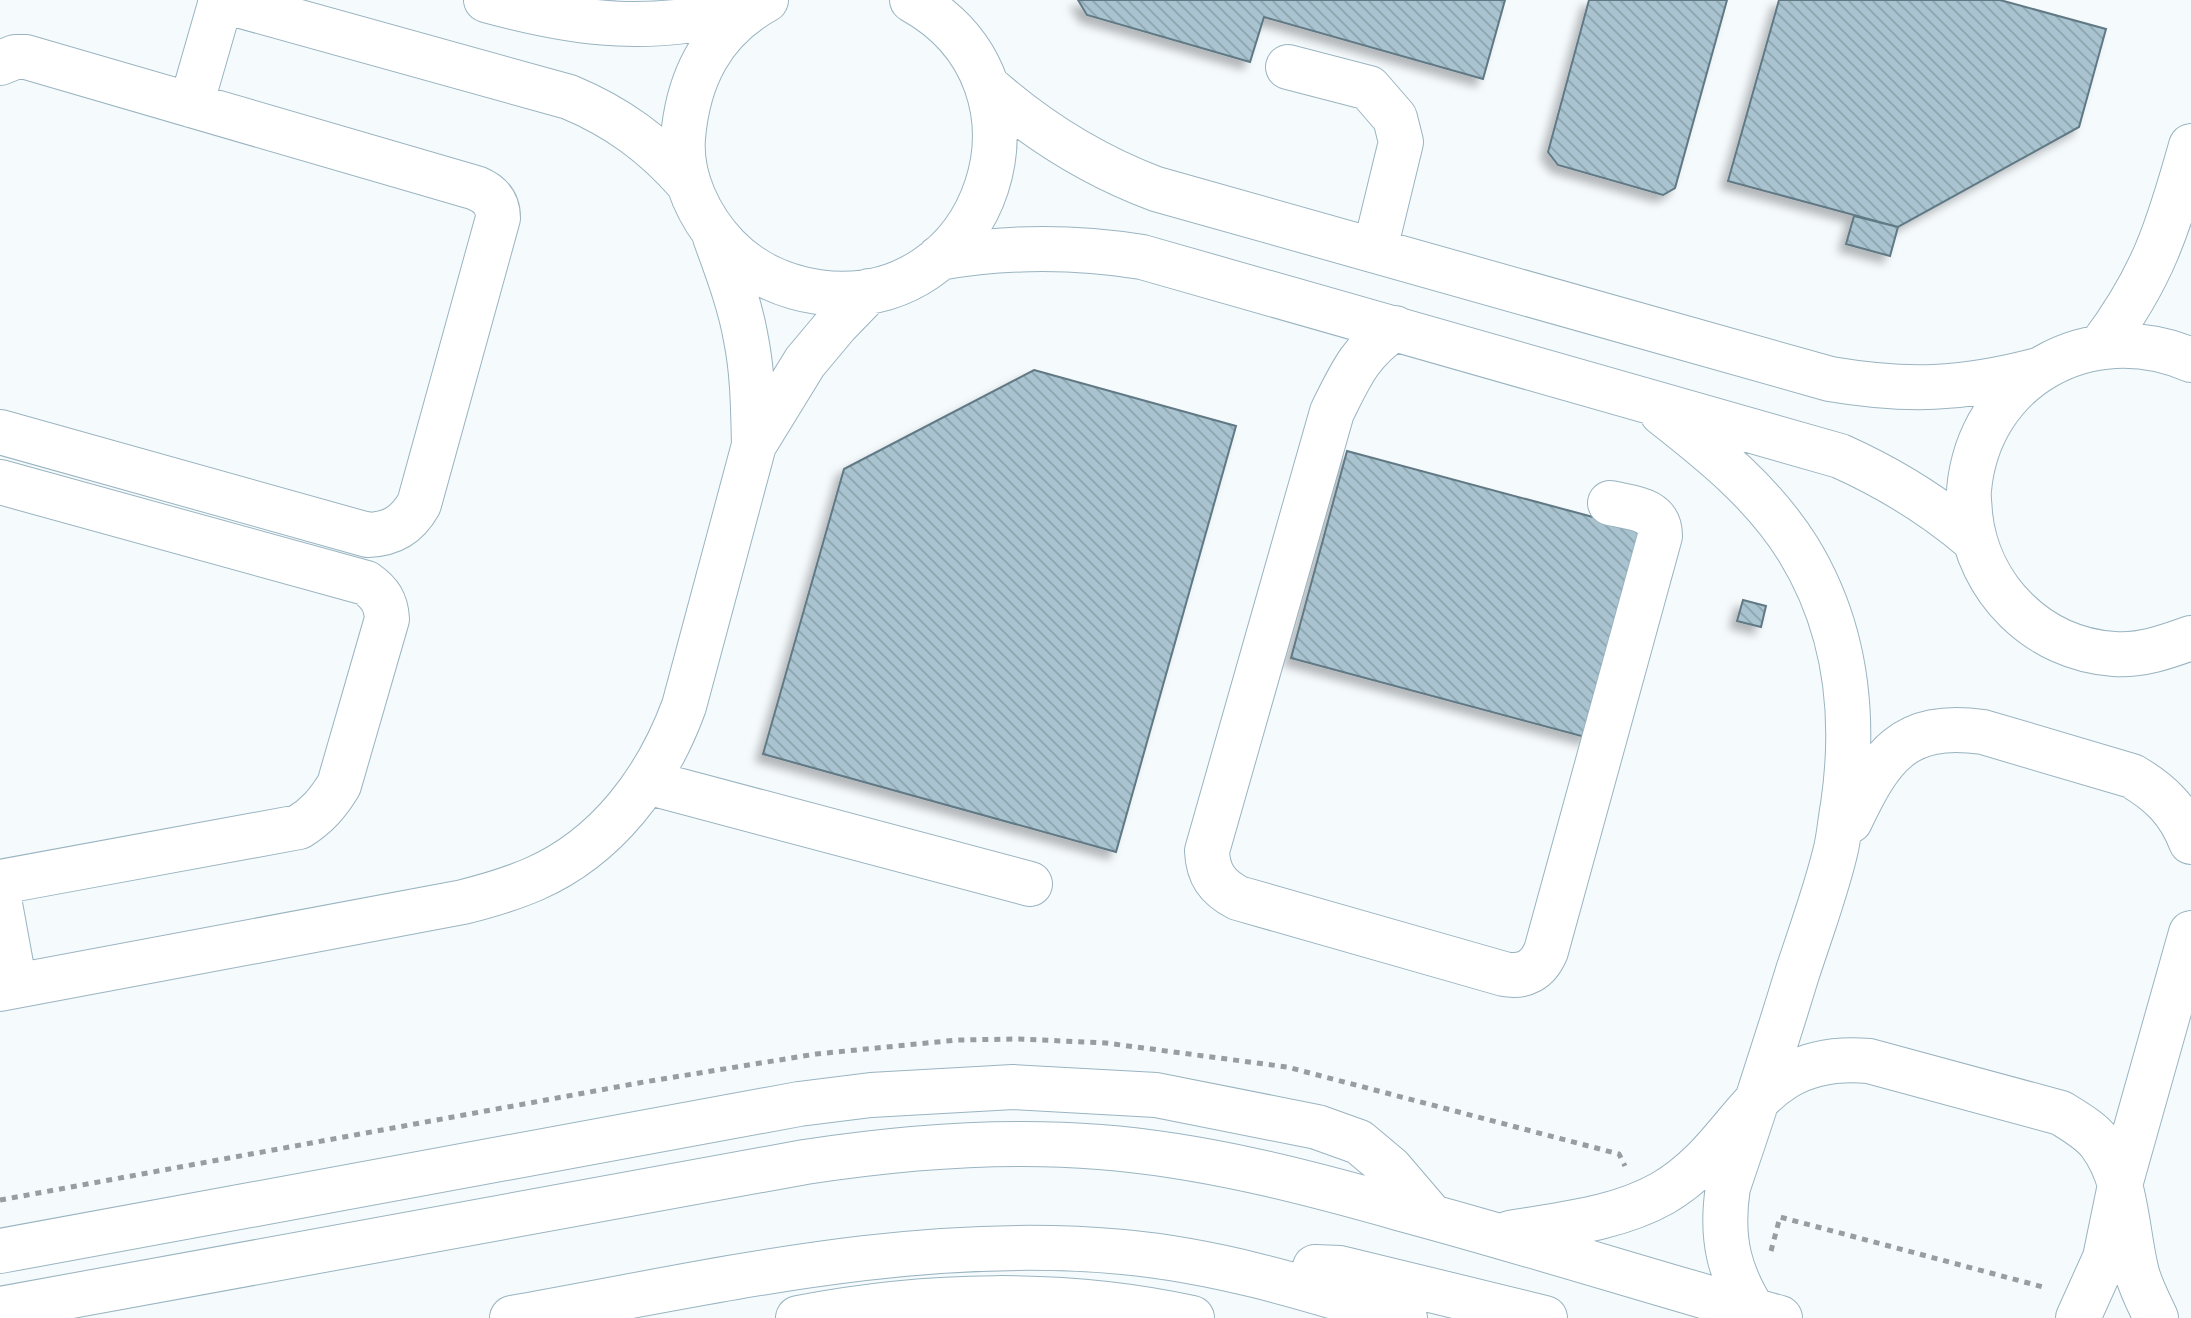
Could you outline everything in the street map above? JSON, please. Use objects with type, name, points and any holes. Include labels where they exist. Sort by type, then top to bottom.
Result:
[{"type":"street","points":[[191,105],[220,0],[569,97],[597,108],[647,141],[688,183]]},
{"type":"street","points":[[486,0],[538,15],[623,26],[666,25],[709,19],[758,4]]},
{"type":"street","points":[[758,4],[721,35],[699,68],[685,105],[682,145],[688,183],[714,233],[738,258],[778,281],[800,289],[834,294],[869,291],[906,279],[939,258],[961,236],[978,209],[990,180],[995,149],[995,118],[988,87],[977,61],[958,19],[931,11],[912,0]]},
{"type":"street","points":[[0,63],[15,57],[26,57],[476,188],[494,200],[498,218],[419,504],[406,523],[397,529],[368,535],[0,432]]},
{"type":"street","points":[[1288,67],[1369,88],[1395,118],[1401,142],[1375,249]]},
{"type":"street","points":[[988,87],[1050,137],[1119,175],[1156,189],[1830,379],[1913,389],[1955,387],[2038,370]]},
{"type":"street","points":[[2101,346],[2136,296],[2159,252],[2191,146]]},
{"type":"street","points":[[0,904],[8,988],[463,902],[536,878],[601,835],[626,810],[647,782],[668,745],[684,706],[754,445],[753,391],[746,337],[714,233]]},
{"type":"street","points":[[939,258],[1020,248],[1102,250],[1142,257],[1840,456],[1910,492],[1973,539]]},
{"type":"street","points":[[754,445],[805,362],[869,291]]},
{"type":"street","points":[[1322,308],[1332,349],[1332,412]]},
{"type":"street","points":[[1395,328],[1361,357],[1332,412],[1207,851],[1207,866],[1224,891],[1238,898],[1504,974],[1525,974],[1542,961],[1660,536],[1658,520],[1652,514],[1610,503]]},
{"type":"street","points":[[2191,360],[2170,351],[2136,345],[2101,346],[2068,354],[2038,370],[2002,403],[1978,444],[1968,492],[1973,539],[1987,575],[2011,607],[2041,631],[2077,647],[2115,654],[2154,651],[2191,638]]},
{"type":"street","points":[[1644,399],[1723,461],[1751,488],[1798,549],[1816,583],[1831,620],[1848,696],[1850,734],[1847,773],[1836,851]]},
{"type":"street","points":[[0,482],[366,583],[378,591],[387,619],[339,785],[328,803],[313,818],[299,827],[0,882]]},
{"type":"street","points":[[1763,1315],[1731,1268],[1724,1217],[1728,1187],[1836,851],[1871,776],[1887,756],[1908,741],[1933,732],[1958,728],[1983,732],[2132,776],[2153,788],[2170,804],[2184,823],[2191,842]]},
{"type":"street","points":[[647,782],[1030,884]]},
{"type":"street","points":[[2078,1318],[2105,1258],[2120,1185],[2191,933]]},
{"type":"street","points":[[1498,1235],[1599,1217],[1642,1203],[1663,1193],[1701,1164],[1758,1098],[1797,1069],[1845,1059],[1869,1061],[2061,1113],[2082,1126],[2099,1142],[2112,1162],[2120,1185],[2138,1274],[2156,1318]]},
{"type":"street","points":[[0,1251],[799,1104],[871,1095],[1013,1087],[1156,1095],[1317,1127],[1339,1134],[1376,1154],[1431,1216]]},
{"type":"street","points":[[0,1309],[805,1162],[878,1151],[952,1145],[1026,1144],[1101,1147],[1174,1155],[1262,1172],[1498,1235],[1763,1315]]},
{"type":"street","points":[[512,1318],[830,1262],[904,1252],[978,1247],[1052,1247],[1125,1252],[1198,1262],[1270,1277],[1405,1318]]},
{"type":"street","points":[[1270,1277],[1297,1269],[1340,1268],[1545,1318]]},
{"type":"street","points":[[798,1318],[880,1305],[1025,1299],[1097,1303],[1192,1318]]},
{"type":"building","points":[[1078,0],[1505,0],[1483,79],[1264,17],[1250,62],[1087,15]]},
{"type":"building","points":[[1589,0],[1727,0],[1675,188],[1663,195],[1558,165],[1548,152]]},
{"type":"building","points":[[1779,0],[2000,0],[2106,29],[2079,127],[1898,227],[1728,181]]},
{"type":"building","points":[[1854,216],[1898,227],[1890,256],[1846,244]]},
{"type":"building","points":[[1034,370],[1236,426],[1116,852],[763,754],[844,469]]},
{"type":"building","points":[[1347,451],[1645,531],[1589,738],[1291,658]]},
{"type":"building","points":[[1743,600],[1766,606],[1761,627],[1737,621]]}]
